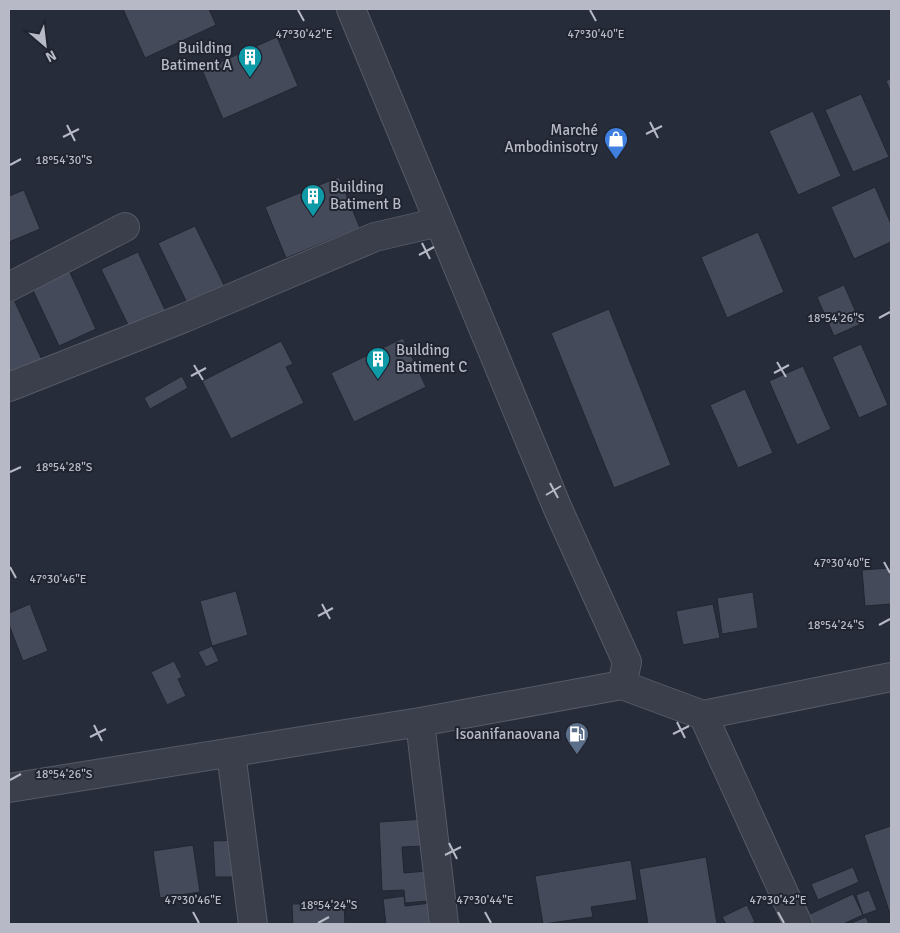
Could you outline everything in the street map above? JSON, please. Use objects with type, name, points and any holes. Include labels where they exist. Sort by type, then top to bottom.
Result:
[{"type":"street","points":[[351,9],[558,509],[627,662],[622,685]]},
{"type":"street","points":[[9,387],[184,318],[375,238],[439,222]]},
{"type":"street","points":[[9,287],[125,227]]},
{"type":"street","points":[[9,788],[420,722],[622,685],[703,715],[891,677]]},
{"type":"street","points":[[703,715],[798,924]]},
{"type":"street","points":[[420,722],[444,924]]},
{"type":"street","points":[[231,753],[253,924]]},
{"type":"building","points":[[123,9],[209,9],[216,25],[145,58]]},
{"type":"building","name":"Building Batiment A","points":[[277,37],[298,86],[223,119],[202,70]]},
{"type":"building","points":[[891,78],[891,93],[886,81]]},
{"type":"building","points":[[861,94],[889,157],[853,172],[825,110]]},
{"type":"building","points":[[813,111],[841,176],[798,195],[769,131]]},
{"type":"building","name":"Building Batiment B","points":[[339,177],[360,228],[286,258],[265,207]]},
{"type":"building","points":[[875,187],[891,224],[891,242],[854,259],[831,207]]},
{"type":"building","points":[[24,190],[40,229],[9,242],[9,196]]},
{"type":"building","points":[[195,226],[225,287],[188,305],[158,243]]},
{"type":"building","points":[[758,232],[784,292],[727,318],[701,257]]},
{"type":"building","points":[[138,252],[167,314],[131,331],[101,269]]},
{"type":"building","points":[[67,266],[96,329],[59,346],[30,284]]},
{"type":"building","points":[[844,285],[861,324],[834,336],[817,297]]},
{"type":"building","points":[[14,300],[43,362],[9,378],[9,302]]},
{"type":"building","points":[[609,309],[671,465],[614,488],[551,333]]},
{"type":"building","name":"Building Batiment C","points":[[403,338],[426,387],[354,422],[331,373]]},
{"type":"building","points":[[281,341],[293,364],[286,367],[304,403],[231,439],[202,381]]},
{"type":"building","points":[[861,344],[888,405],[859,418],[832,357]]},
{"type":"building","points":[[803,366],[831,429],[797,445],[769,381]]},
{"type":"building","points":[[182,376],[188,388],[150,409],[144,398]]},
{"type":"building","points":[[745,389],[773,453],[738,468],[710,405]]},
{"type":"building","points":[[891,568],[891,604],[865,606],[862,570]]},
{"type":"building","points":[[236,591],[248,635],[212,646],[200,601]]},
{"type":"building","points":[[753,592],[758,628],[722,634],[717,598]]},
{"type":"building","points":[[30,604],[48,651],[23,661],[9,625],[9,613]]},
{"type":"building","points":[[713,604],[720,638],[683,645],[676,611]]},
{"type":"building","points":[[212,646],[219,661],[206,667],[198,652]]},
{"type":"building","points":[[174,661],[182,677],[178,679],[186,696],[167,705],[151,672]]},
{"type":"building","points":[[424,819],[425,846],[402,847],[404,873],[426,871],[428,901],[405,903],[404,890],[382,891],[379,822]]},
{"type":"building","points":[[891,826],[891,917],[864,835]]},
{"type":"building","points":[[238,840],[238,877],[215,877],[213,841]]},
{"type":"building","points":[[193,845],[200,892],[160,898],[153,851]]},
{"type":"building","points":[[706,857],[717,924],[648,924],[639,869]]},
{"type":"building","points":[[631,860],[637,900],[591,907],[593,917],[543,924],[535,876]]},
{"type":"building","points":[[853,867],[859,882],[818,900],[811,884]]},
{"type":"building","points":[[869,890],[877,910],[863,915],[856,895]]},
{"type":"building","points":[[853,894],[863,915],[843,924],[813,924],[808,915]]},
{"type":"building","points":[[404,896],[405,906],[431,903],[433,924],[386,924],[383,899]]},
{"type":"building","points":[[344,903],[345,924],[293,924],[292,904]]},
{"type":"building","points":[[747,905],[755,922],[751,924],[726,924],[722,917]]},
{"type":"building","points":[[866,917],[869,924],[849,924]]},
{"type":"place","name":"Building Batiment A","points":[[250,78]]},
{"type":"place","name":"Marché Ambodinisotry","points":[[616,160]]},
{"type":"place","name":"Building Batiment B","points":[[313,217]]},
{"type":"place","name":"Building Batiment C","points":[[378,380]]},
{"type":"place","name":"Isoanifanaovana","points":[[577,755]]}]
